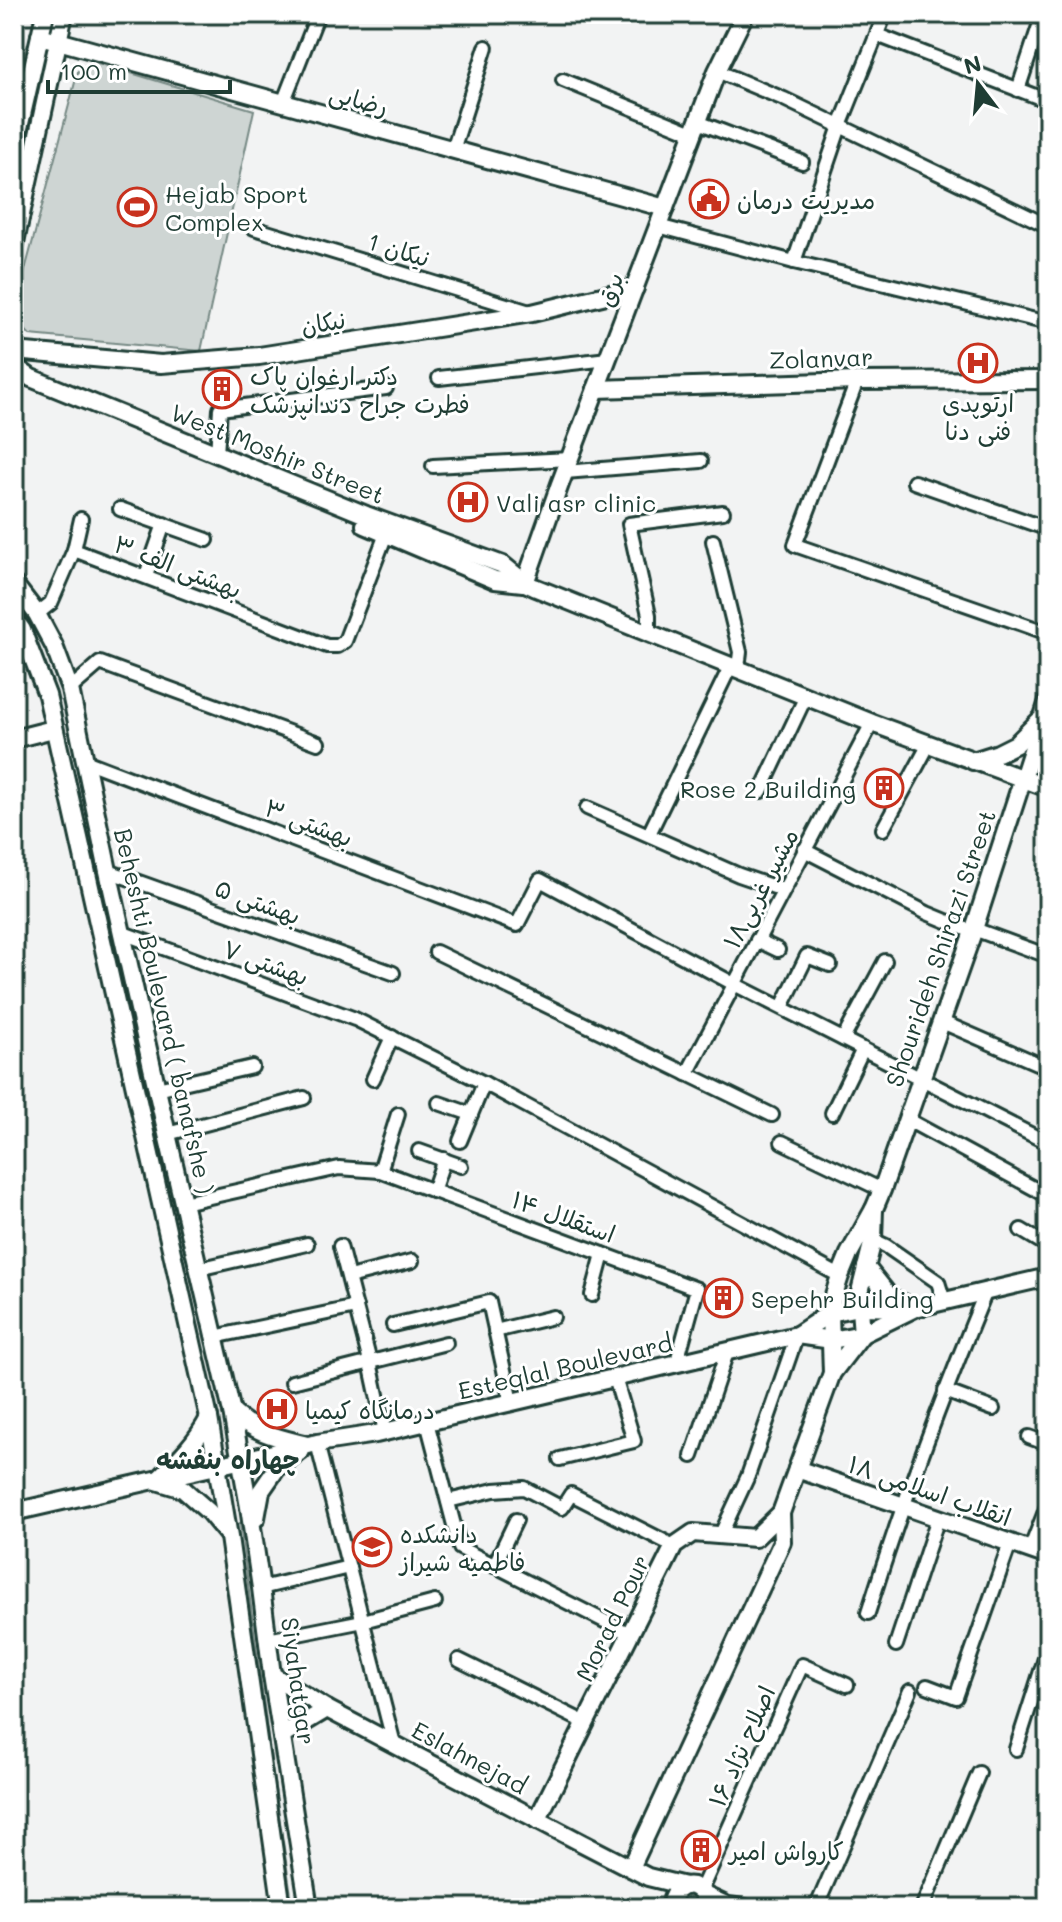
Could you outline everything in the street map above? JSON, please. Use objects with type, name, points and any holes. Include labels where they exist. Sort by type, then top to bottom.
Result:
[{"type":"main road","points":[[14,150],[45,14]]},
{"type":"main road","points":[[14,247],[64,14]]},
{"type":"main road","name":"برق","points":[[525,583],[567,465],[741,15]]},
{"type":"main road","name":"رضایی","points":[[40,36],[665,208]]},
{"type":"main road","name":"نیکان","points":[[14,351],[161,364],[259,356],[532,313],[635,288]]},
{"type":"main road","name":"West Moshir Street","points":[[14,366],[31,378],[366,515],[503,565],[525,583]]},
{"type":"main road","name":"Zolanvar","points":[[596,389],[857,381],[1048,380]]},
{"type":"main road","name":"West Moshir Street","points":[[14,383],[26,385],[217,462],[495,580],[525,583],[872,723],[1048,788]]},
{"type":"main road","name":"Beheshti Boulevard ( banafshe )","points":[[14,584],[37,614],[54,646],[70,689],[241,1461]]},
{"type":"main road","points":[[14,619],[22,630],[47,695],[209,1418],[282,1908]]},
{"type":"main road","points":[[973,761],[1016,744],[1045,709]]},
{"type":"main road","name":"Shourideh Shirazi Street","points":[[832,1340],[830,1313],[840,1276],[882,1190],[973,931],[1045,709]]},
{"type":"main road","points":[[14,739],[53,729]]},
{"type":"main road","points":[[112,994],[135,988]]},
{"type":"main road","name":"Shourideh Shirazi Street","points":[[862,1334],[859,1296],[873,1240],[874,1209]]},
{"type":"main road","points":[[866,1267],[890,1297],[915,1308]]},
{"type":"main road","name":"Esteqlal Boulevard","points":[[797,1335],[832,1340],[862,1334],[915,1308],[1048,1277]]},
{"type":"main road","name":"Esteqlal Boulevard","points":[[14,1512],[676,1365],[797,1335],[830,1313],[858,1307],[915,1308]]},
{"type":"main road","points":[[631,1868],[782,1542],[781,1513],[832,1373],[862,1334]]},
{"type":"main road","points":[[832,1340],[832,1373]]},
{"type":"main road","points":[[232,1412],[247,1425],[267,1434],[313,1444]]},
{"type":"main road","points":[[209,1418],[185,1453],[157,1481],[183,1489],[209,1512],[229,1537]]},
{"type":"main road","points":[[253,1532],[261,1491],[277,1468],[313,1444]]},
{"type":"main road","name":"Siyahatgar","points":[[241,1461],[309,1908]]},
{"type":"main road","name":"۱۸ انقلاب اسلامی","points":[[797,1469],[1048,1556]]},
{"type":"main road","name":"Morad Pour","points":[[537,1820],[674,1546],[693,1533],[755,1538],[781,1513]]},
{"type":"main road","name":"Eslahnejad","points":[[272,1675],[327,1709],[648,1877]]},
{"type":"main road","points":[[282,1736],[327,1709]]},
{"type":"main road","points":[[648,1877],[732,1907]]},
{"type":"main road","points":[[648,1877],[671,1905]]},
{"type":"main road","points":[[671,1905],[675,1892],[699,1895]]},
{"type":"street","points":[[283,103],[318,14]]},
{"type":"street","points":[[794,262],[840,126],[885,14]]},
{"type":"street","points":[[1018,90],[1043,14]]},
{"type":"street","points":[[877,35],[1048,101]]},
{"type":"street","points":[[453,150],[486,47]]},
{"type":"street","points":[[717,71],[784,99],[1048,226]]},
{"type":"street","points":[[563,80],[802,162]]},
{"type":"street","points":[[658,226],[1048,323]]},
{"type":"street","name":"نیکان 1","points":[[254,228],[532,313]]},
{"type":"street","points":[[439,378],[608,359]]},
{"type":"street","points":[[857,381],[795,545],[1048,633]]},
{"type":"street","points":[[217,454],[220,409],[386,388]]},
{"type":"street","points":[[433,466],[701,461]]},
{"type":"street","points":[[914,482],[1048,529]]},
{"type":"street","points":[[120,509],[207,540]]},
{"type":"street","points":[[649,632],[649,615],[629,524],[723,512]]},
{"type":"street","points":[[37,614],[51,603],[74,550],[81,519]]},
{"type":"street","points":[[146,576],[164,524]]},
{"type":"street","name":"بهشتی الف ۳","points":[[74,550],[327,646],[338,646],[345,641],[386,534]]},
{"type":"street","points":[[649,834],[740,652],[713,541]]},
{"type":"street","points":[[70,689],[100,663],[318,743]]},
{"type":"street","points":[[761,791],[806,696]]},
{"type":"street","name":"مشیر غربی۱۸","points":[[687,1074],[872,723]]},
{"type":"street","points":[[883,829],[929,744]]},
{"type":"street","name":"بهشتی ۳","points":[[85,761],[517,925],[540,880],[734,984]]},
{"type":"street","points":[[587,808],[739,875],[783,890]]},
{"type":"street","points":[[804,850],[927,913],[1048,956]]},
{"type":"street","name":"بهشتی ۵","points":[[108,871],[393,973]]},
{"type":"street","name":"بهشتی ۷","points":[[123,933],[355,1019],[484,1083],[840,1276]]},
{"type":"street","points":[[757,940],[778,950]]},
{"type":"street","points":[[436,952],[772,1115]]},
{"type":"street","points":[[782,1007],[807,956],[830,965]]},
{"type":"street","points":[[843,1039],[885,961]]},
{"type":"street","points":[[734,984],[1048,1143]]},
{"type":"street","points":[[942,1022],[1048,1068]]},
{"type":"street","points":[[373,1079],[392,1037]]},
{"type":"street","points":[[832,1113],[863,1049]]},
{"type":"street","points":[[157,1089],[252,1067]]},
{"type":"street","points":[[460,1141],[484,1083]]},
{"type":"street","points":[[167,1134],[304,1098]]},
{"type":"street","points":[[439,1103],[471,1114]]},
{"type":"street","points":[[380,1171],[398,1114]]},
{"type":"street","points":[[906,1119],[1048,1196]]},
{"type":"street","points":[[782,1142],[882,1190]]},
{"type":"street","points":[[419,1151],[461,1166]]},
{"type":"street","points":[[433,1191],[444,1159]]},
{"type":"street","name":"استقلال ۱۴","points":[[183,1203],[339,1168],[380,1171],[697,1289],[676,1365]]},
{"type":"street","points":[[1021,1230],[1048,1246]]},
{"type":"street","points":[[873,1240],[938,1282],[944,1301]]},
{"type":"street","points":[[198,1269],[307,1244]]},
{"type":"street","points":[[340,1246],[385,1432]]},
{"type":"street","points":[[592,1295],[603,1254]]},
{"type":"street","points":[[349,1277],[412,1261]]},
{"type":"street","points":[[868,1613],[903,1505],[986,1291]]},
{"type":"street","points":[[393,1325],[489,1302],[511,1402]]},
{"type":"street","points":[[214,1337],[356,1307]]},
{"type":"street","points":[[495,1331],[553,1317]]},
{"type":"street","points":[[721,1534],[748,1476],[797,1335]]},
{"type":"street","points":[[292,1382],[446,1343]]},
{"type":"street","points":[[692,1456],[727,1352]]},
{"type":"street","points":[[560,1459],[634,1441],[615,1378]]},
{"type":"street","points":[[945,1391],[993,1409]]},
{"type":"street","points":[[427,1422],[460,1548],[630,1634]]},
{"type":"street","points":[[1029,1437],[1048,1444]]},
{"type":"street","points":[[313,1444],[349,1567],[394,1744]]},
{"type":"street","points":[[448,1501],[494,1490],[524,1488],[562,1508],[571,1494],[674,1546]]},
{"type":"street","points":[[1030,1550],[1048,1504]]},
{"type":"street","points":[[896,1645],[938,1518]]},
{"type":"street","points":[[494,1566],[516,1520]]},
{"type":"street","points":[[927,1686],[956,1697],[1010,1543]]},
{"type":"street","points":[[261,1588],[349,1567]]},
{"type":"street","points":[[268,1640],[363,1621],[435,1602]]},
{"type":"street","points":[[1016,1749],[1048,1649]]},
{"type":"street","points":[[459,1660],[586,1723]]},
{"type":"street","name":"۱۶ اصلاح نژاد","points":[[699,1895],[802,1665],[847,1685]]},
{"type":"street","points":[[816,1908],[910,1691]]},
{"type":"street","points":[[922,1908],[979,1773]]},
{"type":"shaded area","name":"Hejab Sport Complex","points":[[91,61],[254,110],[201,351],[30,335],[15,319],[16,304],[78,71]]},
{"type":"shaded area","points":[[240,1523],[293,1908],[287,1908],[238,1555],[236,1525]]},
{"type":"place","name":"مدیریت درمان","points":[[709,199]]},
{"type":"place","name":"Hejab Sport Complex","points":[[137,207]]},
{"type":"place","name":"ارتوپدی فنی دنا","points":[[978,363]]},
{"type":"place","name":"دکتر ارغوان پاک فطرت جراح دندانپزشک","points":[[222,389]]},
{"type":"place","name":"Vali asr clinic","points":[[468,502]]},
{"type":"place","name":"Rose 2 Building","points":[[884,788]]},
{"type":"place","name":"Sepehr Building","points":[[723,1298]]},
{"type":"place","name":"درمانگاه کیمیا","points":[[277,1409]]},
{"type":"place","name":"دانشکده فاطمیه شیراز","points":[[372,1547]]},
{"type":"place","name":"کارواش امیر","points":[[701,1850]]},
{"type":"district","name":"چهاراه بنفشه","points":[[228,1459]]}]
